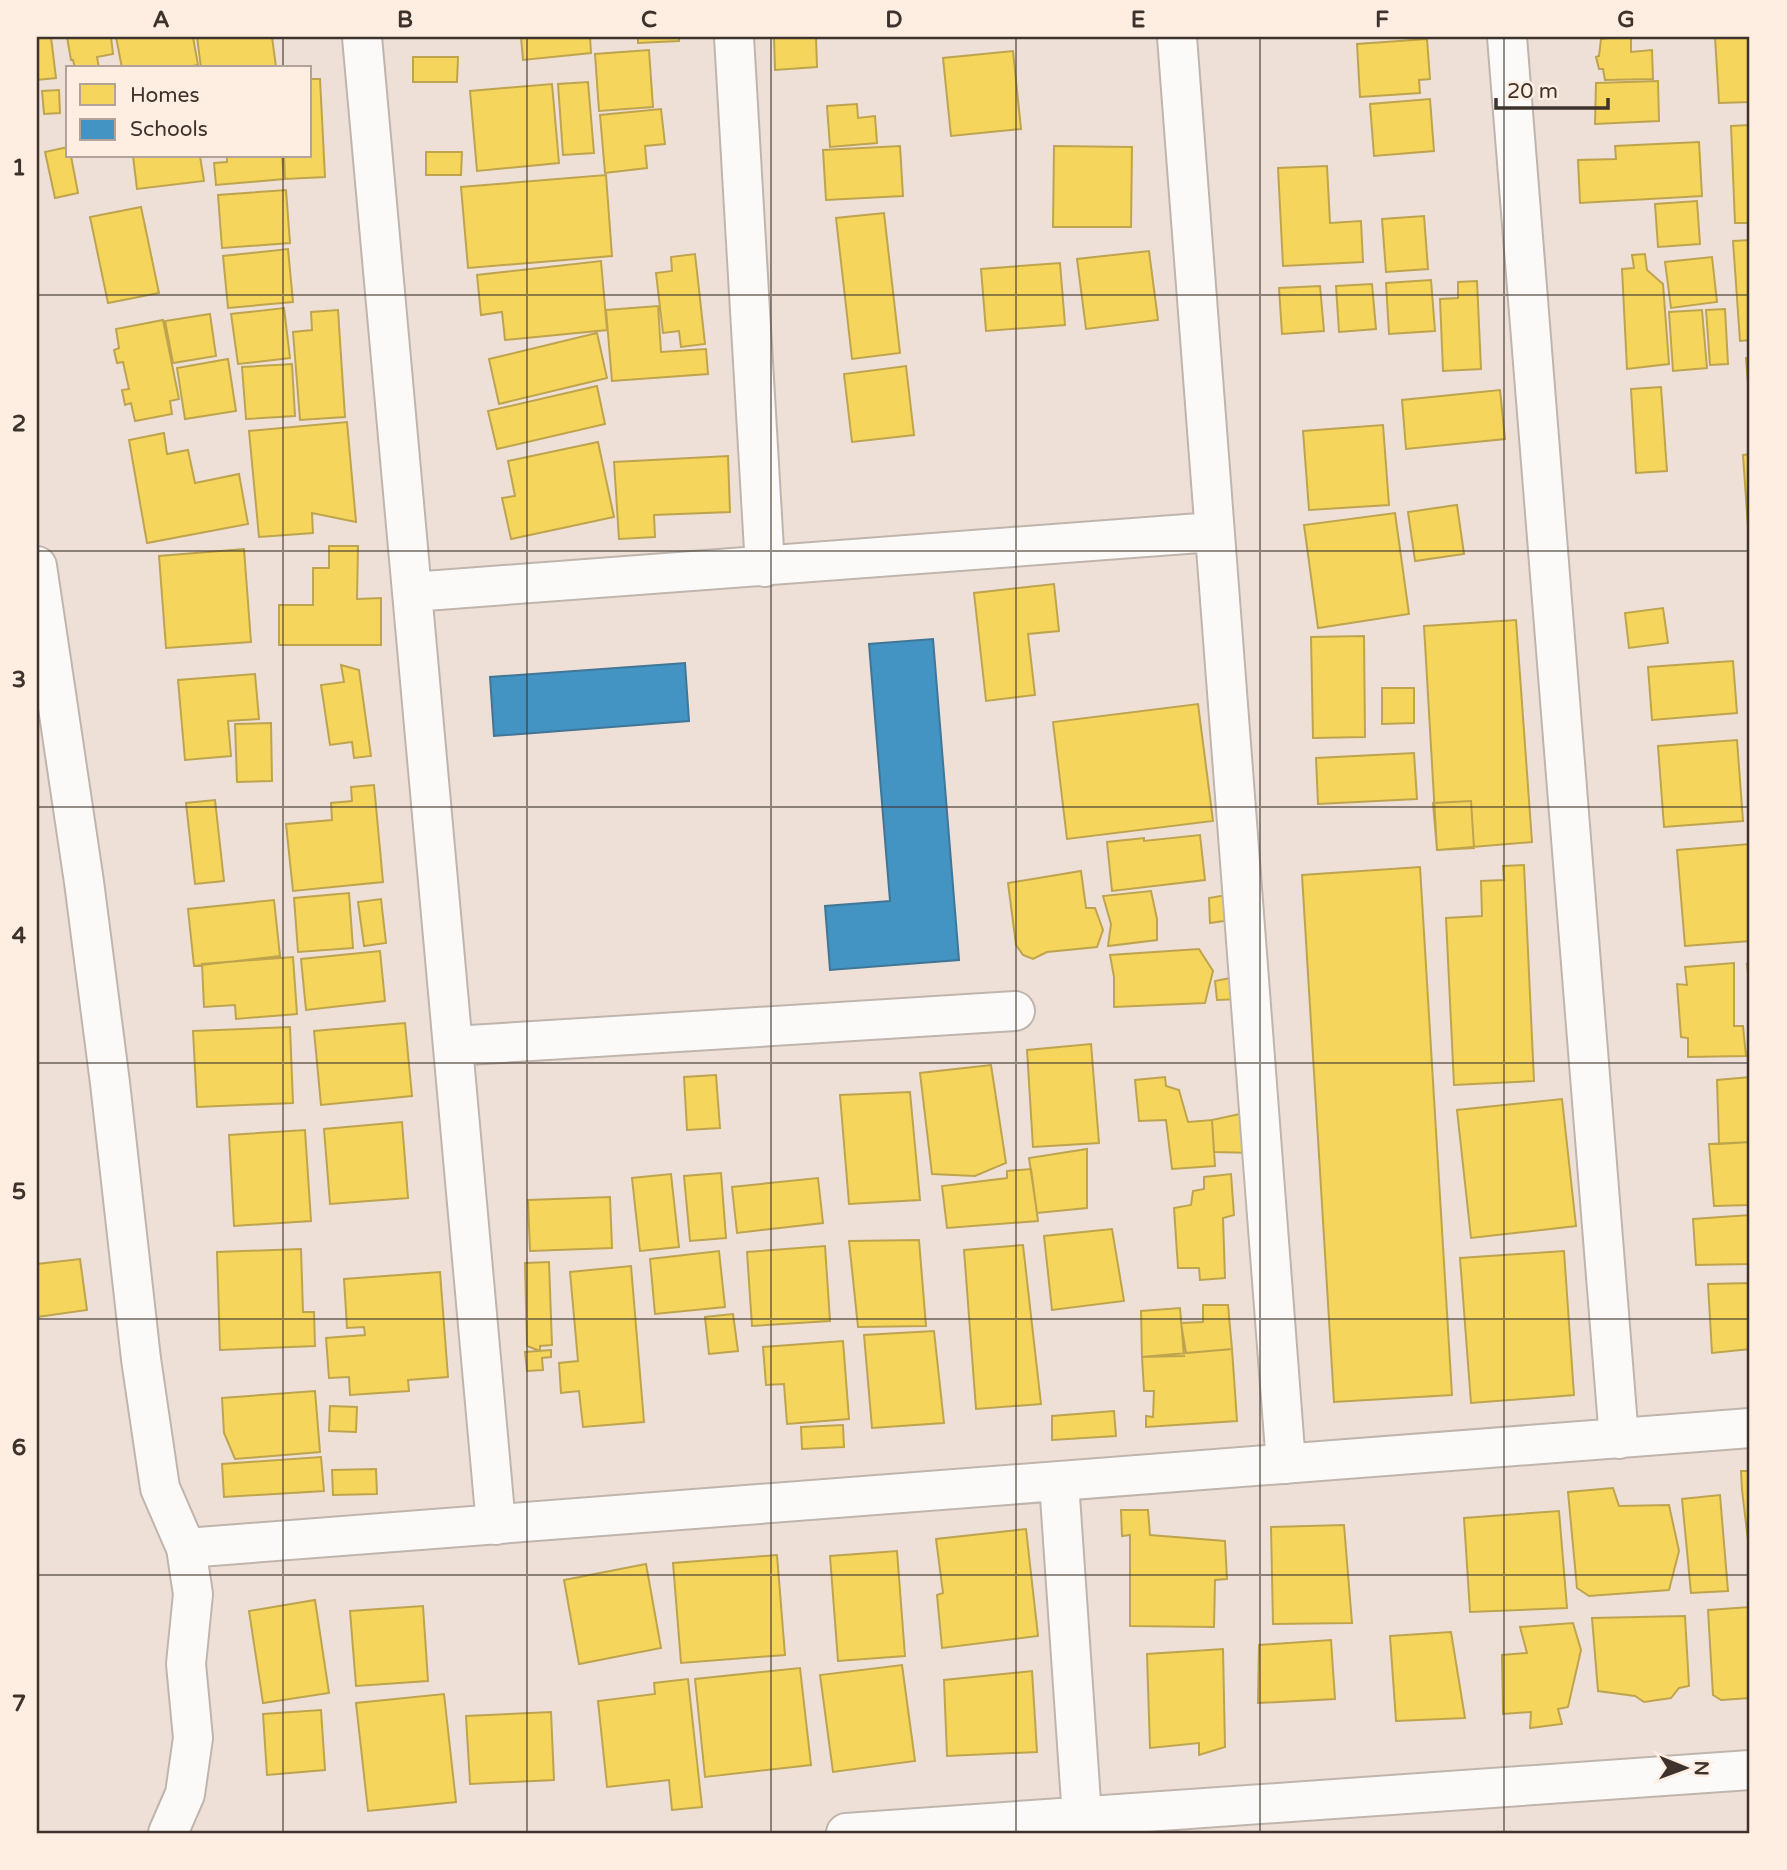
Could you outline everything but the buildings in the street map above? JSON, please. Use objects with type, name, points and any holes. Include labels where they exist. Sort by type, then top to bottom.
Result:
[{"type":"street","points":[[362,37],[496,1525]]},
{"type":"street","points":[[734,37],[765,567]]},
{"type":"street","points":[[1177,37],[1286,1464]]},
{"type":"street","points":[[1507,37],[1619,1438]]},
{"type":"street","points":[[412,592],[1213,532]]},
{"type":"street","points":[[37,566],[84,882],[141,1359],[160,1488],[186,1548],[193,1594],[186,1664],[193,1738],[185,1794],[168,1833]]},
{"type":"street","points":[[453,1046],[1015,1011]]},
{"type":"street","points":[[186,1548],[1750,1429]]},
{"type":"street","points":[[1059,1482],[1082,1816]]},
{"type":"street","points":[[846,1833],[1750,1770]]}]
